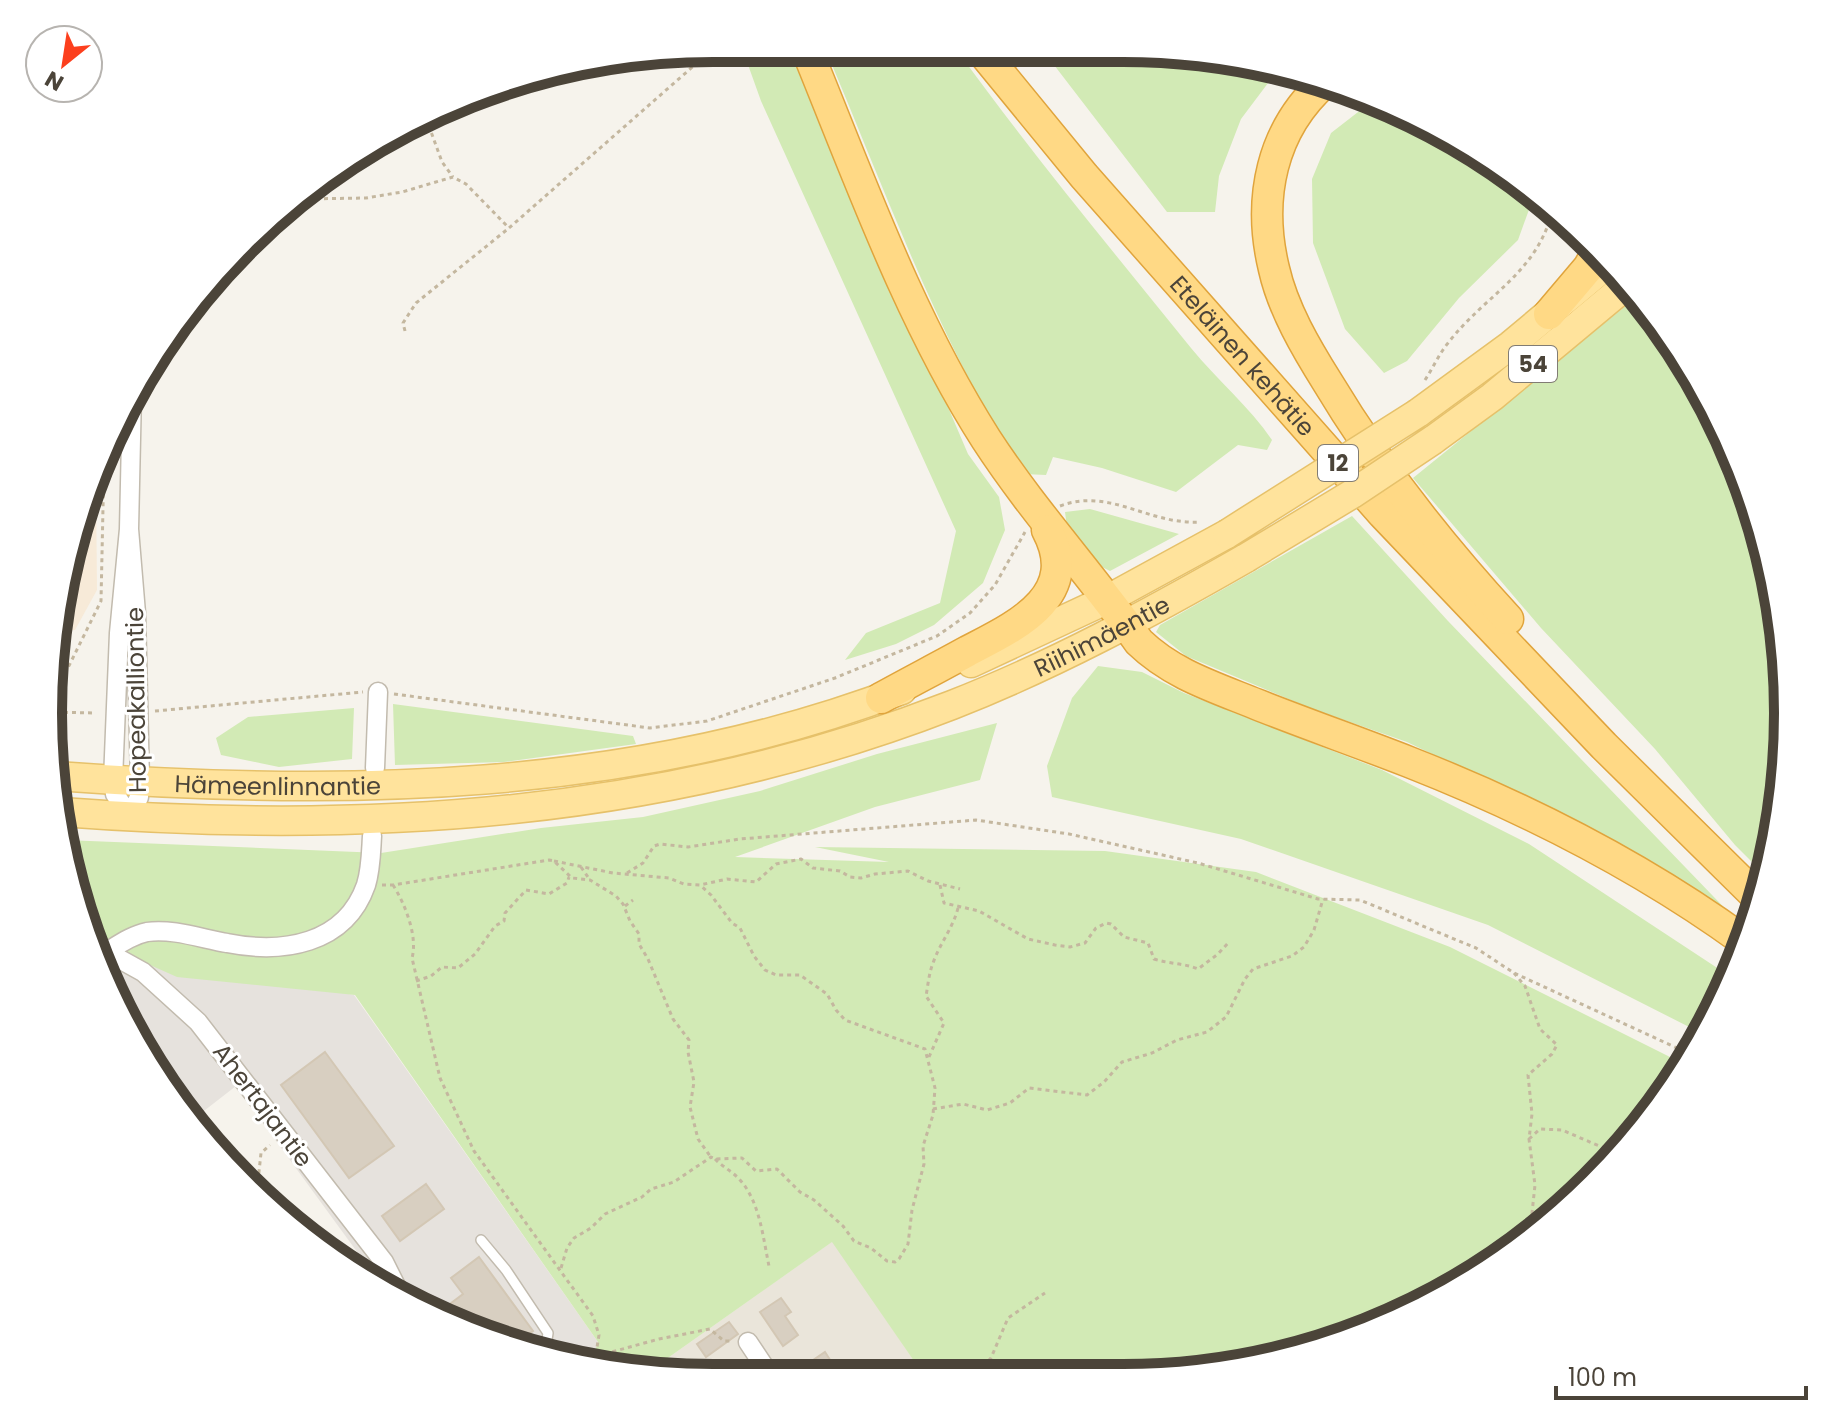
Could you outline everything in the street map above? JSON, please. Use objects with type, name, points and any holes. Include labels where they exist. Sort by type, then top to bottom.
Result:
[{"type":"highway","points":[[812,62],[884,237],[953,382],[986,438],[1038,513],[1155,658],[1179,672],[1321,730],[1408,761],[1519,809],[1642,875],[1734,935]]},
{"type":"highway","name":"Eteläinen kehätie","points":[[991,62],[1084,176],[1383,514],[1593,735],[1718,858]]},
{"type":"highway","points":[[1315,92],[1290,123],[1268,181],[1266,203],[1274,269],[1300,333],[1338,401],[1407,501],[1718,858]]},
{"type":"highway","points":[[1549,314],[1591,262]]},
{"type":"highway","points":[[881,698],[1009,630],[1037,609],[1054,582],[1057,567],[1056,550],[1038,513]]},
{"type":"highway","name":"12","points":[[1718,858],[1749,889]]},
{"type":"main road","name":"Riihimäentie","points":[[501,780],[627,764],[717,746],[881,698],[1005,648],[1108,599],[1420,400],[1470,377],[1600,271]]},
{"type":"main road","name":"Riihimäentie","points":[[493,813],[645,792],[719,777],[815,751],[952,705],[1128,625],[1340,502],[1433,440],[1492,397],[1618,292]]},
{"type":"main road","name":"Hämeenlinnantie","points":[[65,777],[299,786],[501,780]]},
{"type":"main road","name":"Hämeenlinnantie","points":[[70,813],[275,821],[423,818],[493,813]]},
{"type":"street","name":"Hopeakalliontie","points":[[130,817],[139,797],[126,781],[117,657],[129,529],[131,420]]},
{"type":"street","name":"Hopeakalliontie","points":[[129,529],[137,634],[126,781],[115,794],[130,817]]},
{"type":"street","points":[[375,768],[378,692]]},
{"type":"street","points":[[106,946],[149,932],[245,947],[288,947],[308,943],[324,936],[357,905],[367,883],[372,836]]},
{"type":"street","name":"Ahertajantie","points":[[108,952],[143,972],[198,1022],[384,1262],[393,1280]]},
{"type":"street","points":[[748,1342],[763,1364]]},
{"type":"lane","points":[[481,1240],[506,1270],[548,1333],[547,1342]]},
{"type":"path","points":[[405,331],[403,323],[416,303],[509,228],[698,62]]},
{"type":"path","points":[[429,127],[442,162],[453,177],[466,184],[509,228]]},
{"type":"path","points":[[315,199],[366,198],[402,192],[453,177]]},
{"type":"path","points":[[1420,400],[1448,343],[1529,262],[1545,238],[1549,222]]},
{"type":"path","points":[[63,678],[101,601],[103,487]]},
{"type":"path","points":[[146,712],[312,695],[378,692],[650,728],[707,721],[835,678],[922,644],[944,632],[970,613],[995,585],[1038,513],[1073,501],[1101,499],[1156,517],[1218,527]]},
{"type":"path","points":[[62,712],[94,713]]},
{"type":"path","points":[[627,873],[643,863],[654,846],[660,844],[688,847],[740,839],[976,820],[1069,834],[1198,863],[1323,899],[1360,900],[1476,948],[1514,973],[1680,1049]]},
{"type":"path","points":[[367,883],[393,885],[545,860],[669,878],[680,884],[700,885],[727,879],[756,882],[776,864],[801,859],[813,868],[840,871],[850,877],[908,871],[928,881],[960,889]]},
{"type":"path","points":[[554,861],[569,877],[590,880],[616,896],[625,906],[673,1019],[691,1044],[688,1052],[694,1082],[690,1107],[698,1139],[713,1158],[740,1180],[751,1198],[769,1266]]},
{"type":"path","points":[[581,867],[590,880]]},
{"type":"path","points":[[416,981],[431,976],[442,967],[458,968],[475,954],[526,890],[549,894],[567,883],[569,877]]},
{"type":"path","points":[[937,883],[943,891],[944,903],[984,912],[1028,939],[1070,947],[1085,943],[1096,928],[1106,923],[1124,937],[1148,943],[1154,959],[1188,964],[1198,969],[1228,943]]},
{"type":"path","points":[[393,885],[414,934],[412,958],[416,981],[440,1078],[474,1151],[593,1316],[599,1335],[597,1353]]},
{"type":"path","points":[[561,1268],[567,1248],[574,1238],[591,1228],[605,1214],[642,1197],[651,1189],[674,1182],[713,1158],[742,1158],[756,1171],[777,1169],[843,1226],[854,1241],[871,1248],[887,1261],[895,1262],[908,1244],[914,1196],[924,1164],[923,1146],[933,1109],[935,1088],[929,1057],[921,1046],[845,1020],[827,994],[800,975],[776,975],[765,970],[738,926],[700,885]]},
{"type":"path","points":[[933,1109],[963,1104],[987,1110],[1010,1103],[1029,1088],[1087,1095],[1122,1062],[1152,1053],[1177,1040],[1207,1032],[1226,1017],[1253,969],[1292,956],[1304,947],[1314,930],[1323,899]]},
{"type":"path","points":[[625,906],[633,900]]},
{"type":"path","points":[[929,1057],[944,1023],[926,996],[931,967],[953,926],[958,906]]},
{"type":"path","points":[[1514,973],[1525,986],[1540,1029],[1557,1045],[1552,1054],[1528,1075],[1532,1114],[1529,1139],[1535,1185],[1532,1213],[1535,1216]]},
{"type":"path","points":[[1529,1139],[1540,1129],[1562,1130],[1606,1149]]},
{"type":"path","points":[[258,1178],[261,1153],[284,1133]]},
{"type":"path","points":[[985,1364],[991,1358],[1008,1318],[1045,1293]]},
{"type":"path","points":[[604,1354],[710,1329],[724,1341],[748,1342]]},
{"type":"path","points":[[991,1358],[997,1364]]},
{"type":"shaded area","points":[[96,506],[97,590],[75,630],[68,630],[75,586]]},
{"type":"shaded area","points":[[107,948],[354,995],[598,1342],[595,1352],[545,1342],[464,1314],[425,1297],[365,1263],[236,1086],[201,1113],[149,1038]]},
{"type":"shaded area","points":[[833,1241],[916,1364],[713,1364],[662,1362]]},
{"type":"green space","points":[[747,62],[801,62],[968,454],[999,497],[1005,530],[983,583],[934,625],[896,644],[845,660],[866,633],[940,603],[956,531],[761,101]]},
{"type":"green space","points":[[831,62],[966,62],[1191,348],[1263,428],[1272,440],[1267,450],[1238,445],[1176,492],[1102,468],[1053,457],[1046,475],[1024,474],[966,372],[892,212]]},
{"type":"green space","points":[[1019,62],[1045,62],[1022,66]]},
{"type":"green space","points":[[1052,62],[1166,63],[1271,80],[1241,119],[1219,176],[1215,212],[1167,212]]},
{"type":"green space","points":[[1363,108],[1449,149],[1530,206],[1518,240],[1459,298],[1407,361],[1384,373],[1345,329],[1313,243],[1312,179],[1331,133]]},
{"type":"green space","points":[[1628,304],[1664,351],[1707,425],[1752,545],[1768,628],[1774,713],[1768,798],[1755,865],[1655,749],[1541,628],[1413,478]]},
{"type":"green space","points":[[1090,509],[1179,534],[1110,571],[1098,565],[1067,527],[1065,512]]},
{"type":"green space","points":[[1352,516],[1448,621],[1739,923],[1570,820],[1407,742],[1310,708],[1186,656],[1156,632],[1160,625]]},
{"type":"green space","points":[[1098,666],[1142,672],[1184,693],[1382,770],[1529,844],[1720,970],[1707,1001],[1692,1028],[1488,925],[1241,839],[1052,797],[1047,766],[1072,698]]},
{"type":"green space","points":[[393,704],[633,736],[636,744],[504,762],[395,765]]},
{"type":"green space","points":[[354,708],[352,759],[279,767],[221,755],[216,738],[248,717]]},
{"type":"green space","points":[[997,723],[980,780],[875,807],[735,857],[889,862],[815,847],[1105,851],[1256,872],[1450,947],[1674,1059],[1612,1142],[1552,1202],[1519,1229],[1485,1254],[1411,1297],[1291,1342],[1166,1363],[916,1364],[832,1242],[662,1362],[628,1358],[595,1352],[598,1342],[355,995],[177,977],[106,945],[84,881],[75,840],[381,853],[541,828],[643,817],[760,791],[877,754]]},
{"type":"building","points":[[325,1052],[394,1146],[349,1178],[281,1085]]},
{"type":"building","points":[[426,1184],[444,1209],[400,1241],[382,1216]]},
{"type":"building","points":[[479,1257],[533,1331],[526,1336],[447,1306],[463,1294],[451,1278]]},
{"type":"building","points":[[781,1298],[791,1312],[785,1316],[798,1335],[783,1346],[760,1312]]},
{"type":"building","points":[[729,1322],[738,1334],[706,1357],[697,1344]]},
{"type":"building","points":[[825,1352],[833,1364],[807,1364]]}]
